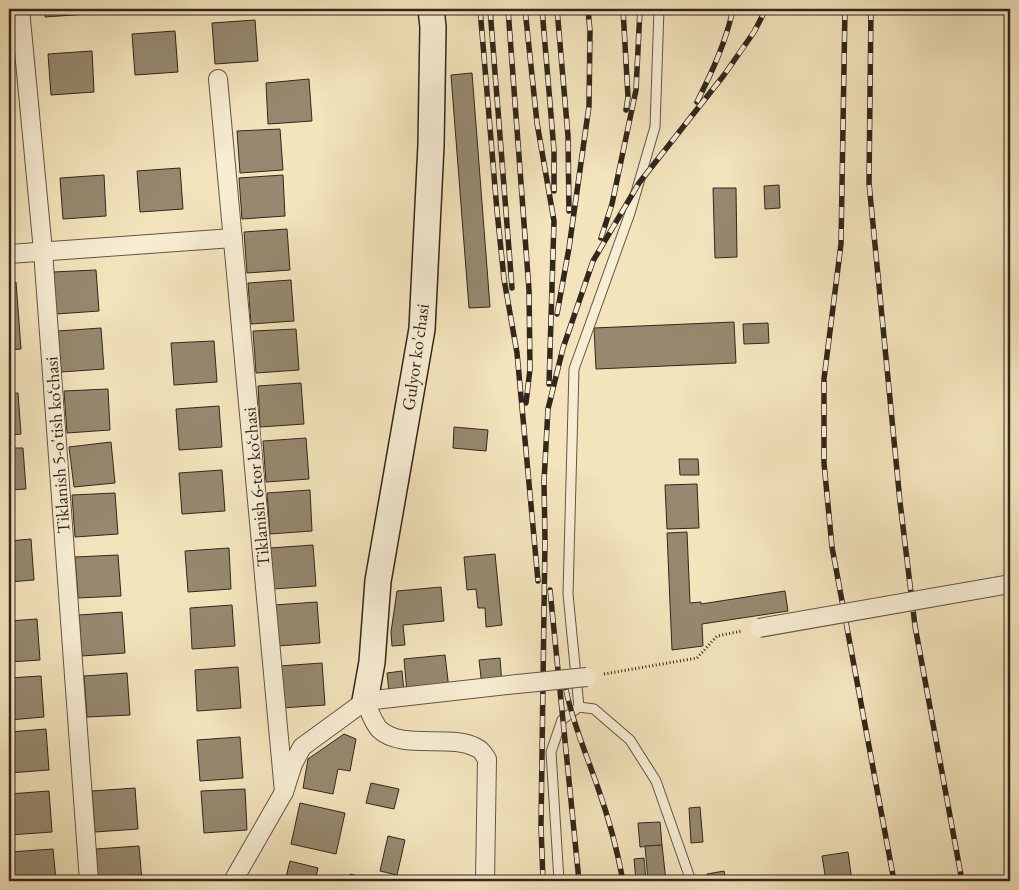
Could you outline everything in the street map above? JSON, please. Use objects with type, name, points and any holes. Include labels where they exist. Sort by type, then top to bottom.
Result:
[{"type":"street","name":"Tiklanish 5-o'tish ko‘chasi","points":[[20,9],[43,251],[89,881]]},
{"type":"street","name":"Gulyor ko'chasi","points":[[365,701],[372,662],[378,581],[422,329],[431,146],[433,27],[431,9]]},
{"type":"street","name":"Tiklanish 6-tor ko‘chasi","points":[[218,79],[284,792]]},
{"type":"street","points":[[9,254],[233,238]]},
{"type":"street","points":[[759,628],[1010,584]]},
{"type":"street","points":[[233,881],[284,792],[293,764],[302,747],[365,701],[587,677]]},
{"type":"street","points":[[365,701],[378,728],[388,735],[406,739],[467,744],[480,748],[487,759],[485,881]]},
{"type":"lane","points":[[579,707],[568,594],[574,369],[630,213],[655,127],[659,9]]},
{"type":"lane","points":[[559,881],[551,752],[562,720],[579,707],[594,709],[630,740],[656,781],[691,881]]},
{"type":"path","points":[[587,677],[697,658],[717,636],[759,628]]},
{"type":"building","points":[[45,9],[88,9],[88,14],[45,17]]},
{"type":"building","points":[[255,20],[258,61],[215,64],[212,23]]},
{"type":"building","points":[[175,31],[178,72],[135,75],[132,34]]},
{"type":"building","points":[[92,51],[94,92],[51,95],[48,54]]},
{"type":"building","points":[[472,73],[490,307],[469,308],[451,75]]},
{"type":"building","points":[[309,79],[312,121],[268,124],[266,83]]},
{"type":"building","points":[[280,129],[283,170],[240,173],[237,131]]},
{"type":"building","points":[[180,168],[183,209],[140,212],[137,171]]},
{"type":"building","points":[[104,175],[106,216],[63,219],[60,178]]},
{"type":"building","points":[[283,175],[285,216],[242,219],[239,178]]},
{"type":"building","points":[[779,185],[780,208],[765,209],[764,186]]},
{"type":"building","points":[[713,188],[736,188],[737,257],[715,258]]},
{"type":"building","points":[[287,229],[290,270],[247,273],[244,232]]},
{"type":"building","points":[[96,270],[99,311],[56,314],[53,272]]},
{"type":"building","points":[[291,280],[294,321],[251,324],[248,283]]},
{"type":"building","points":[[9,282],[16,282],[21,349],[9,350]]},
{"type":"building","points":[[734,322],[736,363],[596,369],[594,328]]},
{"type":"building","points":[[768,323],[769,343],[744,344],[743,324]]},
{"type":"building","points":[[101,328],[104,369],[61,372],[58,331]]},
{"type":"building","points":[[296,329],[299,370],[256,373],[253,331]]},
{"type":"building","points":[[214,341],[217,382],[174,385],[171,343]]},
{"type":"building","points":[[301,383],[304,424],[260,427],[258,386]]},
{"type":"building","points":[[108,389],[110,430],[67,433],[64,391]]},
{"type":"building","points":[[18,393],[21,434],[9,435],[9,394]]},
{"type":"building","points":[[219,406],[222,447],[179,450],[176,409]]},
{"type":"building","points":[[454,427],[488,430],[486,451],[453,448]]},
{"type":"building","points":[[306,438],[309,479],[266,482],[263,441]]},
{"type":"building","points":[[111,442],[115,483],[74,487],[69,447]]},
{"type":"building","points":[[9,448],[23,448],[26,489],[9,490]]},
{"type":"building","points":[[679,459],[698,459],[699,475],[680,475]]},
{"type":"building","points":[[222,470],[225,511],[182,514],[179,473]]},
{"type":"building","points":[[697,484],[699,528],[667,529],[665,485]]},
{"type":"building","points":[[310,490],[312,531],[270,534],[267,493]]},
{"type":"building","points":[[115,493],[118,534],[75,537],[72,495]]},
{"type":"building","points":[[687,532],[690,603],[701,602],[701,604],[785,591],[788,611],[702,624],[703,646],[672,650],[667,533]]},
{"type":"building","points":[[31,539],[34,580],[9,582],[9,541]]},
{"type":"building","points":[[313,545],[316,586],[273,589],[270,548]]},
{"type":"building","points":[[229,548],[231,589],[188,592],[185,551]]},
{"type":"building","points":[[495,554],[502,625],[486,627],[485,608],[478,608],[476,589],[467,590],[464,557]]},
{"type":"building","points":[[118,555],[121,596],[78,598],[75,557]]},
{"type":"building","points":[[441,587],[444,621],[403,625],[405,645],[392,646],[391,632],[397,591]]},
{"type":"building","points":[[317,602],[320,643],[277,646],[274,605]]},
{"type":"building","points":[[232,605],[235,646],[192,649],[190,608]]},
{"type":"building","points":[[122,612],[125,653],[82,656],[79,615]]},
{"type":"building","points":[[37,619],[40,660],[9,662],[9,621]]},
{"type":"building","points":[[445,655],[449,689],[407,693],[404,659]]},
{"type":"building","points":[[500,658],[502,684],[482,686],[479,660]]},
{"type":"building","points":[[322,663],[325,705],[282,708],[279,666]]},
{"type":"building","points":[[238,667],[241,708],[197,711],[195,670]]},
{"type":"building","points":[[402,671],[404,691],[389,692],[387,673]]},
{"type":"building","points":[[127,673],[130,715],[87,717],[84,676]]},
{"type":"building","points":[[41,676],[44,717],[9,720],[9,678]]},
{"type":"building","points":[[46,729],[49,770],[9,773],[9,732]]},
{"type":"building","points":[[344,734],[356,739],[350,771],[338,769],[333,794],[303,788],[308,759]]},
{"type":"building","points":[[240,737],[243,778],[200,781],[197,740]]},
{"type":"building","points":[[371,783],[399,789],[394,809],[366,803]]},
{"type":"building","points":[[135,788],[138,829],[95,832],[92,791]]},
{"type":"building","points":[[245,789],[247,830],[204,833],[201,791]]},
{"type":"building","points":[[49,791],[52,832],[9,835],[9,794]]},
{"type":"building","points":[[300,803],[345,813],[336,854],[291,844]]},
{"type":"building","points":[[700,807],[703,842],[691,843],[689,808]]},
{"type":"building","points":[[660,822],[662,845],[640,847],[638,823]]},
{"type":"building","points":[[388,836],[405,840],[397,875],[380,871]]},
{"type":"building","points":[[662,845],[666,881],[648,881],[645,846]]},
{"type":"building","points":[[139,846],[142,881],[98,881],[96,849]]},
{"type":"building","points":[[53,849],[56,881],[12,881],[10,852]]},
{"type":"building","points":[[848,852],[852,881],[826,881],[822,856]]},
{"type":"building","points":[[644,858],[646,881],[636,881],[634,859]]},
{"type":"building","points":[[290,861],[318,868],[315,881],[285,881]]},
{"type":"building","points":[[724,871],[726,881],[708,881],[707,874]]},
{"type":"building","points":[[350,874],[367,878],[366,881],[348,881]]},
{"type":"railway","points":[[480,9],[497,211],[504,279],[517,353],[538,581]]},
{"type":"railway","points":[[490,9],[512,288]]},
{"type":"railway","points":[[508,9],[529,290],[530,369],[526,403]]},
{"type":"railway","points":[[525,9],[537,123],[554,221],[549,384]]},
{"type":"railway","points":[[542,9],[554,150],[554,191]]},
{"type":"railway","points":[[557,9],[568,136],[569,211]]},
{"type":"railway","points":[[557,314],[569,248],[589,106],[590,31],[588,9]]},
{"type":"railway","points":[[623,9],[628,97],[626,110]]},
{"type":"railway","points":[[601,238],[612,204],[636,90],[640,9]]},
{"type":"railway","points":[[697,102],[718,57],[733,9]]},
{"type":"railway","points":[[543,881],[541,826],[545,541],[544,481],[548,409],[563,348],[593,261],[639,183],[724,75],[754,32],[766,9]]},
{"type":"railway","points":[[845,9],[841,244],[824,379],[824,463],[832,547],[894,881]]},
{"type":"railway","points":[[871,9],[869,183],[900,502],[915,626],[962,881]]},
{"type":"railway","points":[[550,590],[579,881]]},
{"type":"railway","points":[[566,690],[576,728],[609,823],[623,881]]}]
